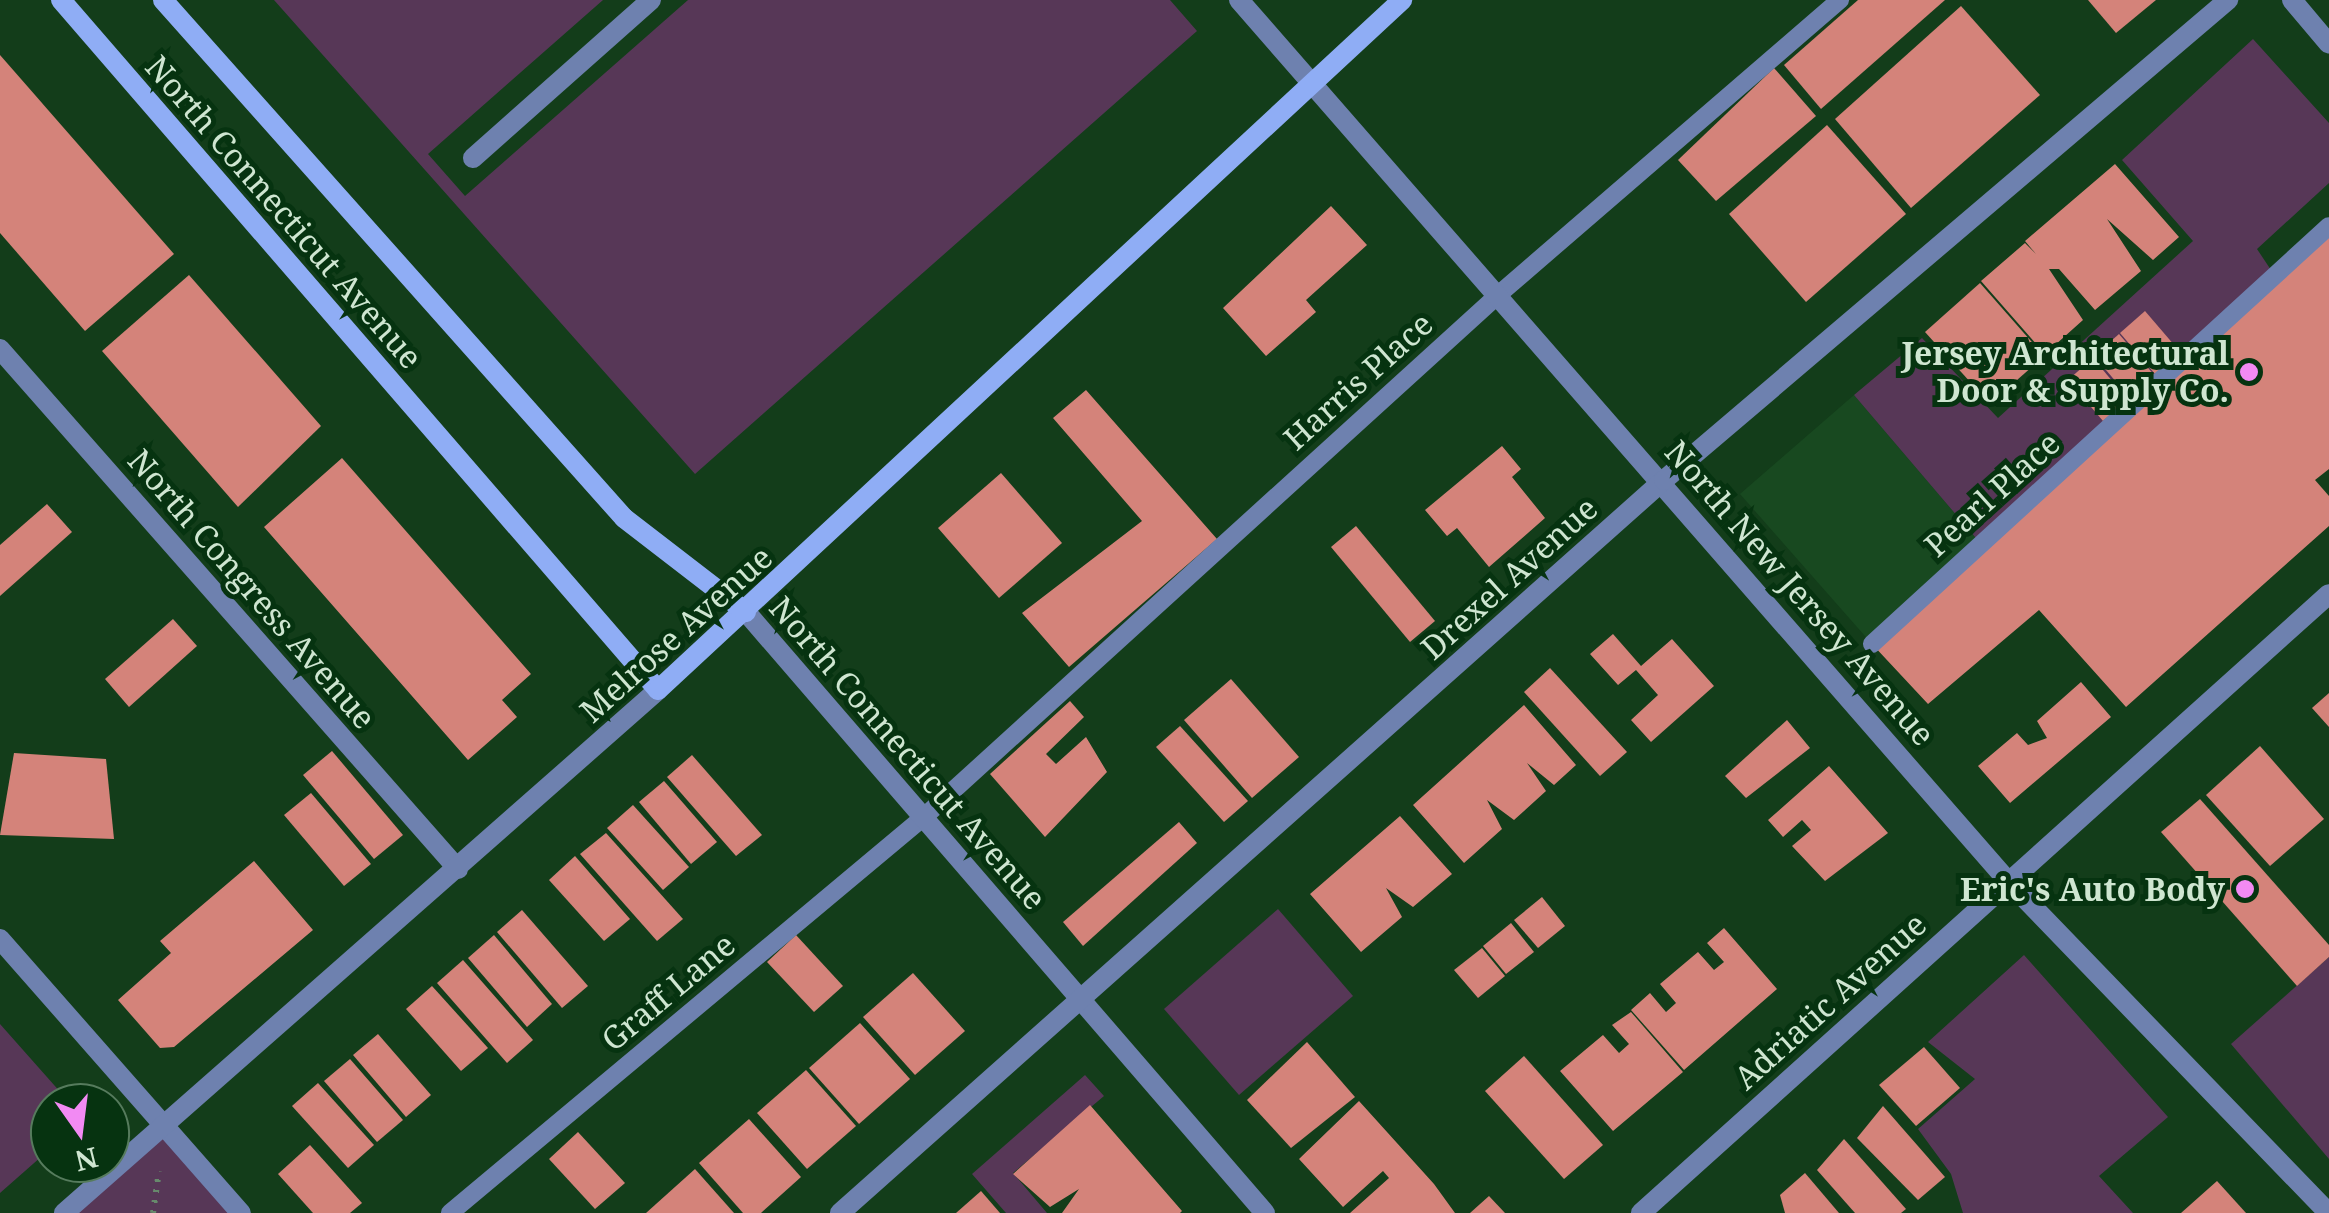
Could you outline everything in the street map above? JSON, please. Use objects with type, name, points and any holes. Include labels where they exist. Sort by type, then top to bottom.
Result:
[{"type":"street","name":"North Connecticut Avenue","points":[[61,0],[658,690]]},
{"type":"street","name":"North Connecticut Avenue","points":[[163,0],[624,518],[746,612],[1081,998],[1258,1210]]},
{"type":"street","points":[[474,158],[652,0]]},
{"type":"street","name":"North New Jersey Avenue","points":[[1239,0],[1664,480],[2007,880],[2329,1212]]},
{"type":"street","name":"Melrose Avenue","points":[[64,1213],[746,612],[1402,0]]},
{"type":"street","name":"Drexel Avenue","points":[[840,1213],[1664,480],[2228,0]]},
{"type":"street","points":[[2292,0],[2329,44]]},
{"type":"street","name":"North Congress Avenue","points":[[0,349],[458,868]]},
{"type":"street","name":"Adriatic Avenue","points":[[1642,1213],[2007,880],[2329,594]]},
{"type":"street","points":[[0,939],[242,1213]]},
{"type":"lane","name":"Harris Place","points":[[925,816],[1498,295],[1840,0]]},
{"type":"lane","name":"Pearl Place","points":[[1872,644],[2329,226]]},
{"type":"lane","name":"Graff Lane","points":[[450,1213],[925,816]]},
{"type":"shaded area","points":[[274,0],[603,0],[428,154],[465,196],[688,0],[1170,0],[1197,31],[695,474]]},
{"type":"shaded area","points":[[2253,39],[2329,123],[2329,183],[2257,249],[2275,276],[1981,544],[1854,395],[1922,338],[1998,418],[2193,241],[2122,160]]},
{"type":"shaded area","points":[[1854,395],[1981,544],[1872,644],[1740,494]]},
{"type":"shaded area","points":[[1278,909],[1353,996],[1239,1095],[1164,1009]]},
{"type":"shaded area","points":[[2024,955],[2168,1117],[2099,1176],[2133,1213],[1963,1213],[1951,1174],[1918,1129],[1975,1079],[1928,1042]]},
{"type":"shaded area","points":[[2329,957],[2329,1159],[2231,1044]]},
{"type":"shaded area","points":[[0,1024],[52,1083],[30,1083],[30,1167],[0,1193]]},
{"type":"shaded area","points":[[1085,1075],[1104,1096],[1013,1173],[1047,1213],[1006,1213],[972,1174]]},
{"type":"shaded area","points":[[165,1125],[241,1213],[64,1213],[98,1183],[130,1183],[130,1155]]},
{"type":"building","points":[[1858,0],[1945,0],[1821,109],[1784,65]]},
{"type":"building","points":[[2088,0],[2156,0],[2116,33]]},
{"type":"building","points":[[1961,6],[2040,95],[1911,208],[1835,119]]},
{"type":"building","points":[[0,55],[174,254],[85,331],[0,233]]},
{"type":"building","points":[[1774,68],[1816,116],[1716,201],[1678,160]]},
{"type":"building","points":[[1827,125],[1906,214],[1806,302],[1729,214]]},
{"type":"building","points":[[2115,164],[2179,237],[2153,260],[2107,219],[2141,271],[2095,310],[2059,269],[2049,269],[2083,320],[2045,354],[1981,281],[2025,243],[2036,254],[2025,241]]},
{"type":"building","points":[[1331,206],[1367,245],[1306,300],[1316,312],[1266,356],[1223,308]]},
{"type":"building","name":"Jersey Architectural Door & Supply Co.","points":[[2329,226],[2329,469],[2315,480],[2329,496],[2329,526],[2126,707],[2039,610],[1928,704],[1872,644]]},
{"type":"building","points":[[189,275],[321,426],[238,507],[102,351]]},
{"type":"building","points":[[1980,283],[2044,356],[1990,404],[1925,332]]},
{"type":"building","points":[[2145,311],[2181,353],[2155,374],[2120,333]]},
{"type":"building","points":[[2119,334],[2155,376],[2129,397],[2094,356]]},
{"type":"building","points":[[2093,358],[2128,400],[2103,421],[2068,380]]},
{"type":"building","points":[[1086,390],[1217,539],[1069,667],[1022,613],[1142,521],[1053,418]]},
{"type":"building","points":[[1502,446],[1521,469],[1512,477],[1545,518],[1489,567],[1457,528],[1447,536],[1425,510]]},
{"type":"building","points":[[342,458],[531,674],[502,700],[517,717],[468,760],[264,527]]},
{"type":"building","points":[[1001,473],[1062,543],[999,598],[938,528]]},
{"type":"building","points":[[47,504],[72,532],[0,596],[0,545]]},
{"type":"building","points":[[1356,526],[1435,621],[1410,642],[1331,547]]},
{"type":"building","points":[[173,619],[197,646],[129,707],[105,679]]},
{"type":"building","points":[[1613,634],[1641,666],[1672,639],[1714,686],[1651,742],[1631,720],[1658,695],[1636,670],[1618,685],[1590,654]]},
{"type":"building","points":[[1550,668],[1627,752],[1600,776],[1524,692]]},
{"type":"building","points":[[1231,679],[1299,757],[1252,798],[1184,720]]},
{"type":"building","points":[[2081,682],[2111,717],[2010,803],[1978,766],[2017,733],[2028,745],[2047,738],[2037,721]]},
{"type":"building","points":[[2329,693],[2329,727],[2312,708]]},
{"type":"building","points":[[1070,701],[1084,717],[1046,754],[1056,764],[1086,737],[1107,772],[1045,837],[990,774]]},
{"type":"building","points":[[1524,705],[1576,765],[1554,785],[1527,763],[1546,791],[1514,820],[1487,800],[1502,829],[1464,863],[1413,805]]},
{"type":"building","points":[[1787,720],[1810,748],[1746,798],[1725,776]]},
{"type":"building","points":[[1180,726],[1248,801],[1224,822],[1156,747]]},
{"type":"building","points":[[2260,746],[2324,819],[2270,866],[2206,795]]},
{"type":"building","points":[[332,751],[403,835],[374,859],[303,775]]},
{"type":"building","points":[[14,753],[106,759],[114,839],[0,835]]},
{"type":"building","points":[[692,755],[762,835],[736,856],[667,777]]},
{"type":"building","points":[[1829,766],[1888,833],[1825,881],[1792,846],[1811,830],[1802,820],[1783,837],[1768,820]]},
{"type":"building","points":[[664,781],[717,842],[691,864],[639,802]]},
{"type":"building","points":[[311,793],[371,864],[344,886],[284,815]]},
{"type":"building","name":"Eric's Auto Body","points":[[2200,799],[2329,945],[2329,957],[2297,986],[2161,832]]},
{"type":"building","points":[[633,805],[689,867],[663,890],[607,828]]},
{"type":"building","points":[[1400,816],[1452,874],[1413,907],[1386,888],[1402,917],[1361,952],[1310,894]]},
{"type":"building","points":[[1179,822],[1197,843],[1083,946],[1063,922]]},
{"type":"building","points":[[606,833],[683,919],[657,941],[580,854]]},
{"type":"building","points":[[575,856],[630,919],[604,941],[549,880]]},
{"type":"building","points":[[254,861],[313,930],[174,1047],[160,1048],[118,1000],[171,953],[160,941]]},
{"type":"building","points":[[1542,897],[1565,926],[1538,948],[1514,920]]},
{"type":"building","points":[[522,910],[588,986],[562,1008],[497,932]]},
{"type":"building","points":[[1511,923],[1534,952],[1506,974],[1483,946]]},
{"type":"building","points":[[1724,928],[1777,989],[1684,1070],[1631,1010],[1650,993],[1666,1012],[1676,1003],[1660,984],[1698,952],[1714,970],[1724,962],[1707,943]]},
{"type":"building","points":[[494,935],[552,1004],[527,1027],[468,958]]},
{"type":"building","points":[[796,935],[843,986],[814,1012],[767,962]]},
{"type":"building","points":[[1482,948],[1505,976],[1478,998],[1454,970]]},
{"type":"building","points":[[463,960],[533,1040],[507,1063],[437,983]]},
{"type":"building","points":[[913,973],[965,1031],[915,1075],[863,1017]]},
{"type":"building","points":[[432,986],[488,1048],[461,1071],[406,1009]]},
{"type":"building","points":[[1631,1012],[1683,1072],[1613,1131],[1560,1071],[1603,1035],[1619,1053],[1629,1044],[1612,1025]]},
{"type":"building","points":[[860,1023],[910,1079],[859,1124],[809,1068]]},
{"type":"building","points":[[378,1034],[431,1095],[406,1117],[353,1055]]},
{"type":"building","points":[[1307,1042],[1355,1097],[1291,1148],[1247,1100]]},
{"type":"building","points":[[1924,1047],[1960,1088],[1916,1126],[1879,1085]]},
{"type":"building","points":[[1524,1056],[1603,1145],[1564,1179],[1485,1091]]},
{"type":"building","points":[[350,1059],[403,1120],[377,1142],[324,1081]]},
{"type":"building","points":[[806,1070],[856,1126],[807,1169],[757,1113]]},
{"type":"building","points":[[318,1083],[374,1145],[348,1168],[292,1106]]},
{"type":"building","points":[[1359,1101],[1455,1213],[1350,1213],[1389,1178],[1383,1171],[1343,1207],[1299,1159]]},
{"type":"building","points":[[1090,1105],[1180,1213],[1062,1213],[1079,1189],[1050,1207],[1013,1174]]},
{"type":"building","points":[[1883,1106],[1945,1177],[1918,1200],[1857,1138]]},
{"type":"building","points":[[749,1119],[801,1177],[761,1213],[743,1213],[699,1163]]},
{"type":"building","points":[[578,1132],[625,1183],[595,1209],[549,1159]]},
{"type":"building","points":[[1844,1139],[1906,1209],[1901,1213],[1855,1213],[1817,1170]]},
{"type":"building","points":[[310,1145],[362,1203],[350,1213],[313,1213],[278,1174]]},
{"type":"building","points":[[695,1169],[734,1213],[646,1213]]},
{"type":"building","points":[[1805,1173],[1839,1213],[1785,1213],[1780,1195]]},
{"type":"building","points":[[2217,1181],[2246,1213],[2181,1213]]},
{"type":"building","points":[[981,1191],[1000,1213],[956,1213]]},
{"type":"building","points":[[1489,1196],[1505,1213],[1470,1213]]},
{"type":"place","name":"Jersey Architectural Door & Supply Co.","points":[[2249,372]]},
{"type":"place","name":"Eric's Auto Body","points":[[2245,889]]}]
